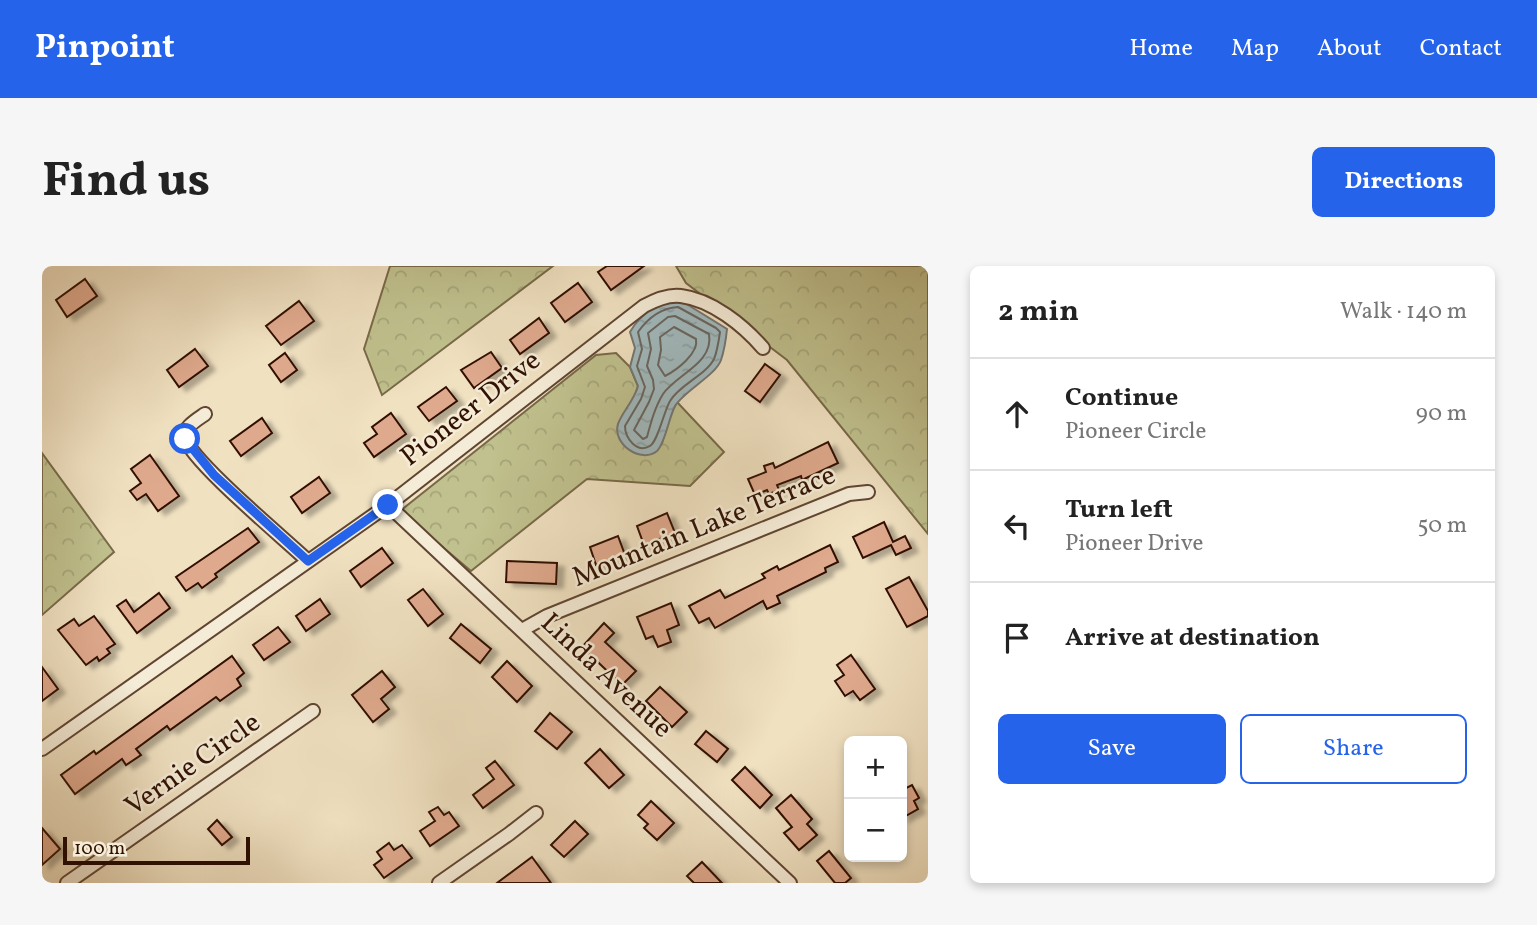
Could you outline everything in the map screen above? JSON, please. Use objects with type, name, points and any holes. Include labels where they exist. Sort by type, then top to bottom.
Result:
[{"type":"street","name":"Pioneer Drive","points":[[42,749],[388,505],[635,311],[653,301],[671,296],[694,300],[743,326],[763,348]]},
{"type":"street","points":[[205,414],[189,426],[185,433],[185,439],[192,449],[214,475],[308,561]]},
{"type":"street","name":"Mountain Lake Terrace","points":[[522,630],[547,616],[849,494],[868,492]]},
{"type":"street","name":"Linda Avenue","points":[[388,505],[790,883]]},
{"type":"street","name":"Vernie Circle","points":[[67,883],[313,710]]},
{"type":"street","points":[[439,883],[536,813]]},
{"type":"green space","points":[[390,266],[553,266],[382,395],[364,349]]},
{"type":"green space","points":[[676,266],[928,266],[928,534],[787,360],[686,283]]},
{"type":"green space","points":[[616,353],[630,367],[638,386],[618,425],[662,443],[668,419],[677,402],[724,452],[690,486],[587,479],[471,571],[400,511],[596,355]]},
{"type":"green space","points":[[42,453],[114,552],[42,615]]},
{"type":"water","points":[[680,300],[727,329],[725,345],[718,366],[675,406],[657,451],[643,455],[623,445],[617,431],[638,386],[630,367],[635,348],[630,332],[651,309]]},
{"type":"building","points":[[607,266],[644,266],[611,290],[598,272]]},
{"type":"building","points":[[85,279],[97,296],[67,317],[56,300]]},
{"type":"building","points":[[578,283],[592,302],[565,322],[551,303]]},
{"type":"building","points":[[299,301],[314,321],[281,345],[266,326]]},
{"type":"building","points":[[539,318],[549,333],[520,354],[510,340]]},
{"type":"building","points":[[195,349],[208,366],[179,387],[167,370]]},
{"type":"building","points":[[491,352],[502,368],[474,388],[461,370]]},
{"type":"building","points":[[285,353],[297,370],[281,382],[269,365]]},
{"type":"building","points":[[765,364],[780,375],[760,402],[745,391]]},
{"type":"building","points":[[446,387],[457,401],[429,421],[418,407]]},
{"type":"building","points":[[391,413],[406,434],[374,457],[364,443],[377,434],[372,427]]},
{"type":"building","points":[[262,418],[272,433],[241,456],[230,441]]},
{"type":"building","points":[[828,442],[838,463],[802,480],[801,476],[777,485],[779,490],[769,494],[767,490],[755,495],[748,479],[766,472],[764,466],[773,463],[775,468]]},
{"type":"building","points":[[150,455],[179,496],[158,511],[146,494],[137,500],[130,491],[141,483],[131,469]]},
{"type":"building","points":[[319,477],[330,493],[302,513],[291,497]]},
{"type":"building","points":[[667,513],[675,533],[644,545],[637,526]]},
{"type":"building","points":[[884,522],[893,542],[905,536],[911,548],[896,555],[891,545],[863,558],[853,537]]},
{"type":"building","points":[[248,528],[259,542],[215,574],[217,577],[202,588],[198,583],[186,591],[176,577]]},
{"type":"building","points":[[618,536],[625,555],[596,565],[590,547]]},
{"type":"building","points":[[830,545],[838,562],[825,568],[826,572],[777,596],[780,603],[767,609],[763,601],[715,628],[709,618],[699,623],[689,606],[720,590],[725,598],[765,578],[762,574],[777,566],[779,570]]},
{"type":"building","points":[[382,548],[393,563],[361,587],[350,571]]},
{"type":"building","points":[[507,561],[557,563],[556,584],[506,582]]},
{"type":"building","points":[[909,577],[928,611],[928,616],[907,627],[886,589]]},
{"type":"building","points":[[423,589],[443,614],[428,626],[408,600]]},
{"type":"building","points":[[159,593],[170,608],[137,633],[117,606],[126,600],[134,612]]},
{"type":"building","points":[[320,599],[330,614],[306,631],[296,616]]},
{"type":"building","points":[[671,603],[679,625],[667,630],[671,642],[658,647],[653,636],[646,639],[637,617]]},
{"type":"building","points":[[94,616],[115,644],[107,649],[110,653],[99,661],[97,657],[86,665],[58,630],[74,619],[79,626]]},
{"type":"building","points":[[604,623],[614,633],[605,642],[636,671],[622,685],[582,647]]},
{"type":"building","points":[[461,624],[491,649],[480,663],[450,638]]},
{"type":"building","points":[[278,627],[290,642],[264,660],[253,645]]},
{"type":"building","points":[[851,655],[875,689],[860,700],[853,691],[845,696],[835,681],[844,675],[837,665]]},
{"type":"building","points":[[232,656],[244,673],[237,679],[241,686],[220,701],[216,697],[170,730],[167,726],[136,749],[141,755],[126,765],[122,759],[75,794],[61,775],[94,751],[96,754]]},
{"type":"building","points":[[507,661],[532,686],[517,702],[492,677]]},
{"type":"building","points":[[42,667],[58,689],[42,701]]},
{"type":"building","points":[[382,671],[395,687],[381,699],[389,709],[373,722],[352,695]]},
{"type":"building","points":[[660,687],[687,712],[672,727],[646,701]]},
{"type":"building","points":[[550,713],[572,732],[557,749],[535,731]]},
{"type":"building","points":[[706,731],[728,749],[717,762],[695,744]]},
{"type":"building","points":[[600,749],[624,775],[609,788],[585,763]]},
{"type":"building","points":[[495,761],[514,785],[483,808],[473,795],[494,779],[486,768]]},
{"type":"building","points":[[745,767],[772,795],[760,808],[732,780]]},
{"type":"building","points":[[912,785],[919,798],[914,801],[918,809],[907,815],[907,799],[907,788]]},
{"type":"building","points":[[791,795],[812,819],[807,824],[817,835],[799,850],[784,833],[792,827],[776,808]]},
{"type":"building","points":[[651,801],[674,823],[657,840],[644,828],[648,824],[638,815]]},
{"type":"building","points":[[438,807],[444,815],[449,812],[459,826],[430,846],[420,831],[435,821],[429,812]]},
{"type":"building","points":[[217,820],[232,837],[222,845],[208,829]]},
{"type":"building","points":[[575,821],[588,834],[564,857],[551,845]]},
{"type":"building","points":[[42,828],[60,849],[42,865]]},
{"type":"building","points":[[389,843],[394,850],[402,845],[412,858],[384,878],[374,865],[382,859],[377,852]]},
{"type":"building","points":[[829,851],[851,878],[845,883],[835,883],[817,861]]},
{"type":"building","points":[[532,857],[551,883],[497,883]]},
{"type":"building","points":[[702,862],[722,883],[694,883],[687,876]]},
{"type":"route","points":[[185,439],[214,475],[308,561],[388,505]]}]
